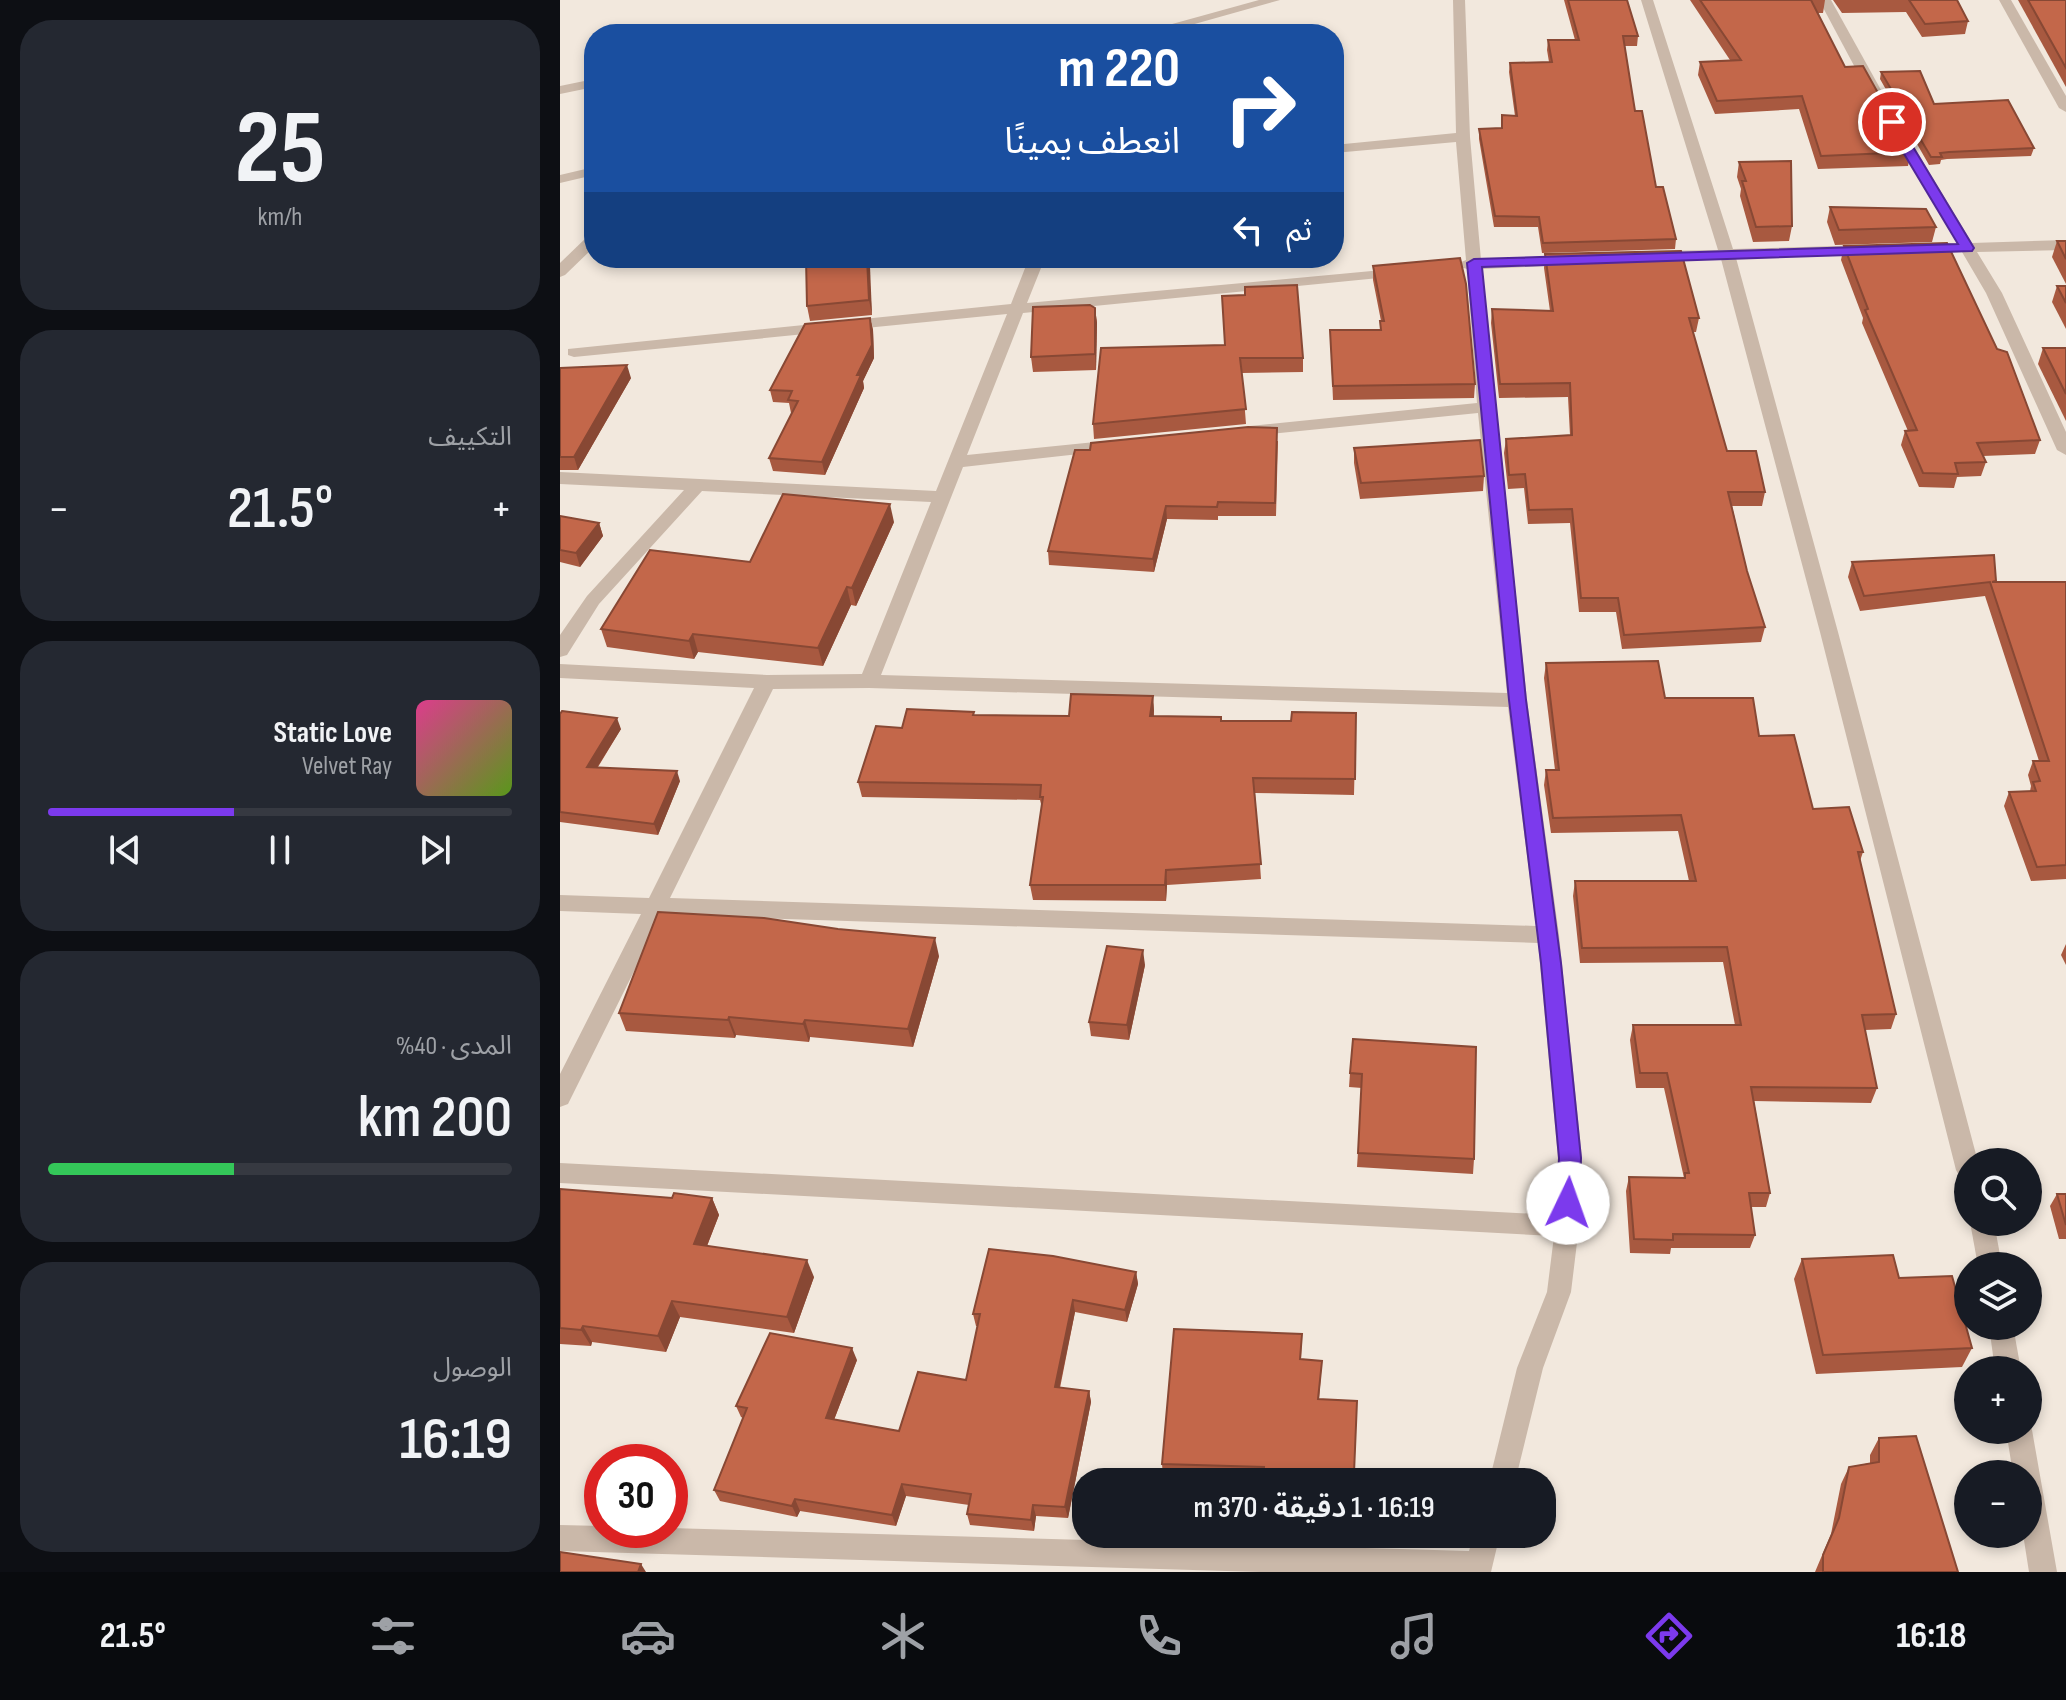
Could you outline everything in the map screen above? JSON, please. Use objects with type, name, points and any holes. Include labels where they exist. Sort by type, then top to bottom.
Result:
[{"type":"street","points":[[1182,24],[1274,0]]},
{"type":"street","points":[[1459,0],[1463,137],[1486,407],[1517,700],[1548,935],[1570,1158],[1567,1226],[1559,1292],[1530,1368],[1505,1468]]},
{"type":"street","points":[[1647,0],[1727,254],[1829,632],[1962,1148]]},
{"type":"street","points":[[1825,0],[1888,115],[1994,293],[2066,450]]},
{"type":"street","points":[[2005,0],[2066,108]]},
{"type":"street","points":[[560,90],[584,85]]},
{"type":"street","points":[[1344,148],[1463,137]]},
{"type":"street","points":[[560,179],[584,173]]},
{"type":"street","points":[[1632,257],[2066,245]]},
{"type":"street","points":[[560,272],[584,248]]},
{"type":"street","points":[[1443,267],[1585,259]]},
{"type":"street","points":[[869,681],[1033,268]]},
{"type":"street","points":[[574,352],[1411,270]]},
{"type":"street","points":[[1237,433],[1486,407]]},
{"type":"street","points":[[956,462],[1127,444]]},
{"type":"street","points":[[560,478],[942,497]]},
{"type":"street","points":[[560,650],[593,600],[696,487]]},
{"type":"street","points":[[560,671],[767,682],[869,681],[1517,700]]},
{"type":"street","points":[[560,1097],[767,682]]},
{"type":"street","points":[[560,903],[1548,935]]},
{"type":"street","points":[[560,1173],[1567,1226]]},
{"type":"street","points":[[560,1538],[1478,1568],[1483,1548]]},
{"type":"street","points":[[2039,1548],[2043,1572]]},
{"type":"building","points":[[1568,0],[1627,0],[1638,36],[1623,36],[1635,111],[1642,111],[1656,187],[1663,187],[1676,239],[1543,243],[1539,217],[1495,216],[1479,129],[1502,128],[1502,115],[1517,116],[1510,63],[1552,62],[1548,40],[1579,40]]},
{"type":"building","points":[[1700,0],[1811,0],[1845,67],[1863,66],[1911,152],[1821,156],[1802,96],[1717,101],[1700,62],[1741,60]]},
{"type":"building","points":[[1909,0],[1957,0],[1968,21],[1925,24]]},
{"type":"building","points":[[2028,0],[2066,0],[2066,68]]},
{"type":"building","points":[[1920,71],[1934,104],[2008,100],[2034,148],[1949,152],[1940,153],[1942,157],[1931,157],[1881,72]]},
{"type":"building","points":[[1791,161],[1792,226],[1756,227],[1739,162]]},
{"type":"building","points":[[1830,207],[1926,209],[1936,227],[1839,230]]},
{"type":"building","points":[[2057,241],[2066,241],[2066,259]]},
{"type":"building","points":[[1947,243],[1997,349],[2007,352],[2040,440],[1977,443],[1986,462],[1955,463],[1958,474],[1923,473],[1905,431],[1917,430],[1865,310],[1868,309],[1844,246]]},
{"type":"building","points":[[1681,251],[1699,318],[1689,318],[1727,451],[1756,451],[1765,492],[1728,492],[1747,571],[1765,627],[1624,635],[1618,598],[1581,598],[1572,509],[1529,510],[1525,474],[1509,475],[1506,439],[1572,435],[1570,383],[1500,384],[1492,309],[1553,311],[1545,254]]},
{"type":"building","points":[[1460,258],[1466,284],[1475,384],[1333,386],[1330,330],[1381,330],[1380,321],[1384,321],[1373,266]]},
{"type":"building","points":[[806,268],[867,268],[869,300],[807,306]]},
{"type":"building","points":[[1297,285],[1303,358],[1240,358],[1246,409],[1093,424],[1101,348],[1225,345],[1222,296],[1245,295],[1245,287]]},
{"type":"building","points":[[2057,286],[2066,286],[2066,303]]},
{"type":"building","points":[[1090,305],[1095,308],[1095,354],[1031,357],[1033,307]]},
{"type":"building","points":[[870,318],[872,345],[822,462],[769,458],[798,401],[788,400],[792,391],[770,390],[805,324]]},
{"type":"building","points":[[2043,348],[2066,348],[2066,394]]},
{"type":"building","points":[[627,365],[574,457],[560,457],[560,368]]},
{"type":"building","points":[[1248,427],[1277,428],[1275,503],[1218,502],[1217,507],[1166,506],[1153,559],[1048,551],[1075,450],[1090,450],[1091,443]]},
{"type":"building","points":[[1480,440],[1484,476],[1361,483],[1354,448]]},
{"type":"building","points":[[783,494],[890,504],[852,588],[847,587],[818,648],[693,634],[689,641],[601,629],[650,550],[750,562]]},
{"type":"building","points":[[560,516],[599,523],[576,553],[560,550]]},
{"type":"building","points":[[1994,555],[1996,581],[1992,582],[2066,582],[2066,865],[2037,867],[2009,792],[2036,791],[2033,782],[2040,781],[2033,761],[2049,761],[1990,582],[1864,596],[1852,562]]},
{"type":"building","points":[[1658,661],[1665,698],[1753,698],[1759,736],[1794,735],[1813,809],[1849,807],[1863,852],[1858,852],[1896,1014],[1862,1015],[1877,1088],[1751,1087],[1770,1193],[1749,1193],[1755,1235],[1673,1234],[1673,1240],[1634,1239],[1629,1177],[1685,1178],[1685,1173],[1689,1173],[1667,1073],[1640,1073],[1633,1025],[1741,1025],[1727,947],[1582,948],[1575,881],[1696,881],[1681,815],[1553,818],[1546,770],[1559,770],[1546,663]]},
{"type":"building","points":[[1071,694],[1153,696],[1150,716],[1221,717],[1221,721],[1291,721],[1292,712],[1356,713],[1355,779],[1253,778],[1261,864],[1166,870],[1165,885],[1030,885],[1043,797],[1040,797],[1041,785],[858,782],[876,726],[902,728],[907,709],[974,712],[973,715],[1069,716]]},
{"type":"building","points":[[562,711],[617,718],[587,767],[677,771],[654,824],[560,812]]},
{"type":"building","points":[[658,912],[764,918],[935,938],[908,1029],[805,1020],[803,1024],[729,1017],[728,1020],[619,1013]]},
{"type":"building","points":[[1107,946],[1143,950],[1127,1025],[1089,1022]]},
{"type":"building","points":[[1353,1039],[1476,1047],[1474,1159],[1358,1153],[1362,1074],[1350,1073]]},
{"type":"building","points":[[560,1189],[672,1198],[674,1193],[712,1198],[694,1244],[807,1260],[787,1317],[672,1301],[658,1336],[583,1326],[581,1330],[560,1328]]},
{"type":"building","points":[[2057,1194],[2066,1194],[2066,1225]]},
{"type":"building","points":[[989,1249],[1053,1256],[1136,1272],[1125,1310],[1073,1300],[1055,1387],[1089,1391],[1065,1507],[1033,1505],[1031,1520],[967,1514],[971,1494],[902,1484],[892,1515],[795,1499],[792,1506],[714,1490],[747,1408],[736,1406],[770,1333],[852,1348],[826,1418],[899,1431],[918,1372],[966,1380],[980,1314],[973,1314]]},
{"type":"building","points":[[1893,1255],[1899,1278],[1952,1276],[1954,1340],[1970,1340],[1972,1348],[1823,1355],[1802,1259]]},
{"type":"building","points":[[1174,1329],[1302,1334],[1300,1359],[1322,1361],[1318,1399],[1357,1401],[1354,1468],[1162,1464]]},
{"type":"building","points":[[1916,1436],[1958,1572],[1823,1572],[1823,1555],[1839,1518],[1849,1467],[1879,1462],[1879,1438]]},
{"type":"building","points":[[560,1552],[641,1564],[638,1572],[560,1572]]},
{"type":"route","points":[[1568,1203],[1570,1158],[1551,963],[1517,700],[1474,263],[1967,248],[1892,122]]}]
